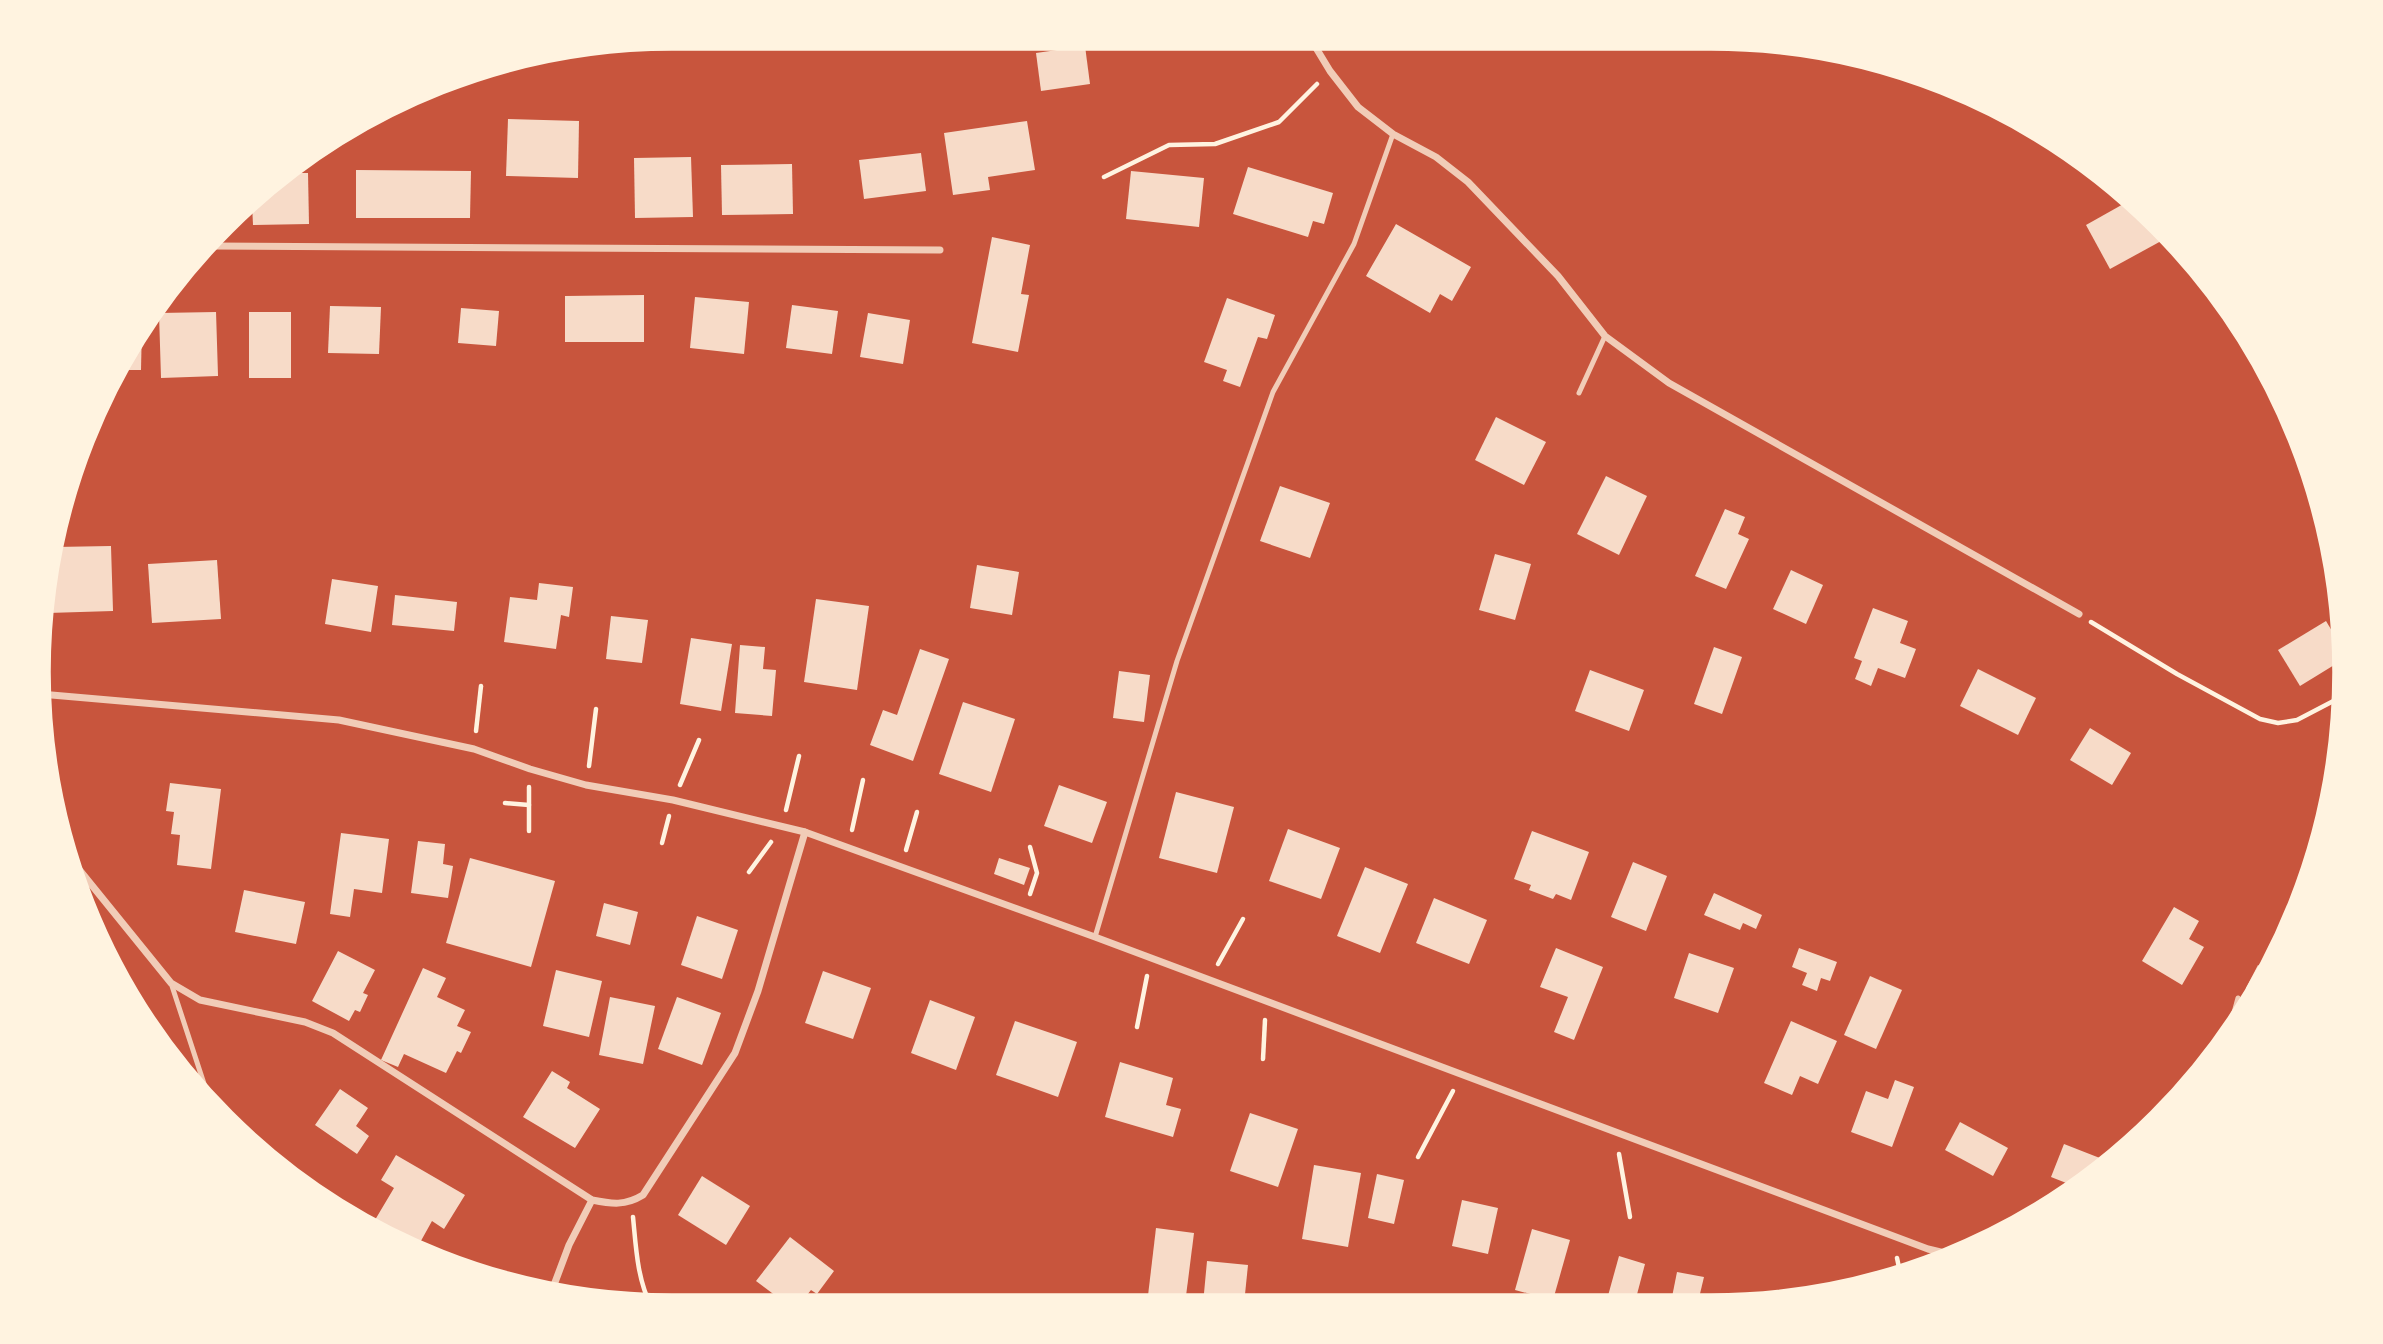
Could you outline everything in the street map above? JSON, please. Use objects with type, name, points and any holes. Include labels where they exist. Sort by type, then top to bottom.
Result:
[{"type":"street","points":[[1317,49],[1358,107],[1393,134],[1436,157],[1468,182],[1558,276],[1605,336],[1669,383],[2079,614]]},
{"type":"street","points":[[217,246],[940,250]]},
{"type":"street","points":[[50,695],[339,720],[474,749],[586,785],[673,800],[805,832],[1095,937],[1939,1252]]},
{"type":"street","points":[[83,874],[171,983],[200,1000],[305,1022],[333,1033],[592,1200],[613,1205],[631,1203],[643,1195],[735,1053],[758,991],[805,832]]},
{"type":"street","points":[[554,1284],[569,1245],[592,1200]]},
{"type":"lane","points":[[1095,937],[1177,661],[1273,392],[1354,244],[1393,134]]},
{"type":"lane","points":[[1579,393],[1605,336]]},
{"type":"lane","points":[[171,983],[204,1083]]},
{"type":"lane","points":[[2235,1009],[2238,998]]},
{"type":"path","points":[[1104,177],[1169,145],[1215,144],[1279,122],[1330,71]]},
{"type":"path","points":[[2079,614],[2177,674],[2260,719],[2278,723],[2297,720],[2333,701]]},
{"type":"path","points":[[474,749],[481,686]]},
{"type":"path","points":[[586,785],[596,709]]},
{"type":"path","points":[[529,831],[530,769]]},
{"type":"path","points":[[848,848],[863,780]]},
{"type":"path","points":[[505,803],[529,805]]},
{"type":"path","points":[[901,867],[917,812]]},
{"type":"path","points":[[1026,912],[1037,873],[1030,847]]},
{"type":"path","points":[[1209,980],[1243,919]]},
{"type":"path","points":[[1137,1027],[1150,958]]},
{"type":"path","points":[[1263,1059],[1266,1001]]},
{"type":"path","points":[[1418,1157],[1461,1074]]},
{"type":"path","points":[[1615,1132],[1630,1217]]},
{"type":"path","points":[[631,1203],[645,1294]]},
{"type":"building","points":[[1085,49],[1090,84],[1041,91],[1036,53]]},
{"type":"building","points":[[508,119],[579,121],[578,178],[506,176]]},
{"type":"building","points":[[1027,121],[1035,170],[988,177],[990,190],[953,195],[944,133]]},
{"type":"building","points":[[921,153],[926,191],[864,199],[859,160]]},
{"type":"building","points":[[691,157],[693,217],[635,218],[634,158]]},
{"type":"building","points":[[792,164],[793,214],[722,215],[721,165]]},
{"type":"building","points":[[1248,167],[1333,193],[1324,224],[1313,221],[1308,237],[1233,214]]},
{"type":"building","points":[[356,170],[471,171],[470,218],[356,218]]},
{"type":"building","points":[[1131,171],[1204,178],[1199,227],[1126,219]]},
{"type":"building","points":[[300,173],[308,173],[309,224],[253,225],[252,212]]},
{"type":"building","points":[[2123,204],[2161,241],[2110,269],[2086,225]]},
{"type":"building","points":[[1396,224],[1471,267],[1452,301],[1440,294],[1430,313],[1366,276]]},
{"type":"building","points":[[992,237],[1030,245],[1021,294],[1029,295],[1018,352],[972,343]]},
{"type":"building","points":[[644,295],[644,342],[565,342],[565,296]]},
{"type":"building","points":[[695,297],[749,302],[744,354],[690,348]]},
{"type":"building","points":[[1227,298],[1275,315],[1267,339],[1258,337],[1240,387],[1223,381],[1227,370],[1204,362]]},
{"type":"building","points":[[792,305],[838,311],[832,354],[786,348]]},
{"type":"building","points":[[330,306],[381,307],[379,354],[328,353]]},
{"type":"building","points":[[461,308],[499,311],[496,346],[458,343]]},
{"type":"building","points":[[216,312],[218,376],[161,378],[159,319],[164,313]]},
{"type":"building","points":[[249,312],[291,312],[291,378],[249,378]]},
{"type":"building","points":[[868,313],[910,320],[903,364],[860,357]]},
{"type":"building","points":[[142,345],[141,370],[127,370]]},
{"type":"building","points":[[1496,417],[1546,442],[1524,485],[1475,460]]},
{"type":"building","points":[[1606,476],[1647,496],[1619,555],[1577,534]]},
{"type":"building","points":[[1280,486],[1330,503],[1310,558],[1260,541]]},
{"type":"building","points":[[1725,509],[1745,517],[1738,534],[1749,539],[1726,589],[1695,576]]},
{"type":"building","points":[[111,546],[113,611],[52,613],[62,547]]},
{"type":"building","points":[[1495,554],[1531,564],[1515,620],[1479,610]]},
{"type":"building","points":[[217,560],[221,619],[152,623],[148,564]]},
{"type":"building","points":[[977,565],[1019,572],[1012,615],[970,608]]},
{"type":"building","points":[[1791,570],[1823,585],[1806,624],[1773,609]]},
{"type":"building","points":[[332,579],[378,586],[371,632],[325,624]]},
{"type":"building","points":[[539,583],[573,587],[569,617],[561,615],[556,649],[504,642],[510,597],[537,600]]},
{"type":"building","points":[[395,595],[457,602],[454,631],[392,625]]},
{"type":"building","points":[[816,599],[869,606],[857,690],[804,682]]},
{"type":"building","points":[[1873,608],[1908,621],[1900,643],[1916,649],[1905,678],[1878,668],[1871,686],[1855,679],[1862,661],[1854,658]]},
{"type":"building","points":[[611,616],[648,620],[642,663],[606,659]]},
{"type":"building","points":[[2326,621],[2333,633],[2334,665],[2300,686],[2278,650]]},
{"type":"building","points":[[691,638],[732,644],[721,711],[680,704]]},
{"type":"building","points":[[740,645],[765,647],[763,669],[776,670],[772,716],[735,713]]},
{"type":"building","points":[[1714,647],[1742,657],[1722,714],[1694,704]]},
{"type":"building","points":[[920,649],[949,659],[913,761],[870,745],[883,710],[897,715]]},
{"type":"building","points":[[1978,669],[2036,698],[2018,735],[1960,706]]},
{"type":"building","points":[[1590,670],[1644,690],[1629,731],[1575,711]]},
{"type":"building","points":[[1119,671],[1150,675],[1144,722],[1113,718]]},
{"type":"building","points":[[963,702],[1015,719],[991,792],[939,774]]},
{"type":"building","points":[[2090,728],[2131,753],[2112,785],[2070,760]]},
{"type":"building","points":[[170,783],[221,789],[211,869],[177,865],[180,835],[171,834],[174,812],[166,811]]},
{"type":"building","points":[[1059,785],[1107,802],[1092,843],[1044,826]]},
{"type":"building","points":[[1176,792],[1234,807],[1217,873],[1159,858]]},
{"type":"building","points":[[1288,829],[1340,848],[1321,899],[1269,881]]},
{"type":"building","points":[[1532,831],[1589,852],[1571,900],[1556,894],[1553,899],[1529,890],[1531,885],[1514,879]]},
{"type":"building","points":[[341,833],[389,839],[382,893],[354,889],[350,917],[330,914]]},
{"type":"building","points":[[418,841],[445,844],[443,864],[453,866],[448,898],[411,893]]},
{"type":"building","points":[[470,858],[555,881],[531,967],[446,943]]},
{"type":"building","points":[[999,858],[1030,868],[1024,885],[994,874]]},
{"type":"building","points":[[1633,862],[1667,876],[1646,931],[1611,917]]},
{"type":"building","points":[[1365,867],[1408,884],[1380,953],[1337,936]]},
{"type":"building","points":[[244,890],[305,902],[296,944],[235,932]]},
{"type":"building","points":[[1714,893],[1762,915],[1756,929],[1743,923],[1740,930],[1704,915]]},
{"type":"building","points":[[1434,898],[1487,920],[1469,964],[1416,943]]},
{"type":"building","points":[[604,903],[638,912],[630,945],[596,936]]},
{"type":"building","points":[[2174,907],[2199,921],[2189,939],[2204,947],[2182,985],[2142,961]]},
{"type":"building","points":[[697,916],[738,930],[722,979],[681,965]]},
{"type":"building","points":[[1556,948],[1603,967],[1574,1040],[1554,1032],[1568,997],[1540,987]]},
{"type":"building","points":[[1799,948],[1837,962],[1830,981],[1821,978],[1817,991],[1802,985],[1807,973],[1792,967]]},
{"type":"building","points":[[338,951],[375,970],[363,993],[368,995],[360,1012],[355,1010],[349,1021],[312,1001]]},
{"type":"building","points":[[1689,953],[1734,968],[1718,1013],[1674,998]]},
{"type":"building","points":[[2258,965],[2260,966],[2246,988]]},
{"type":"building","points":[[423,968],[446,978],[437,997],[465,1010],[457,1026],[471,1032],[461,1053],[457,1051],[446,1073],[404,1054],[398,1067],[381,1060]]},
{"type":"building","points":[[556,970],[602,981],[589,1037],[543,1026]]},
{"type":"building","points":[[823,971],[871,988],[853,1039],[805,1023]]},
{"type":"building","points":[[1870,976],[1902,990],[1876,1049],[1844,1035]]},
{"type":"building","points":[[610,997],[655,1006],[643,1064],[599,1055]]},
{"type":"building","points":[[677,997],[721,1013],[702,1065],[658,1049]]},
{"type":"building","points":[[930,1000],[975,1017],[956,1070],[911,1053]]},
{"type":"building","points":[[1015,1021],[1077,1042],[1058,1097],[996,1075]]},
{"type":"building","points":[[1791,1021],[1837,1041],[1818,1084],[1800,1076],[1792,1095],[1764,1083]]},
{"type":"building","points":[[1120,1062],[1173,1078],[1166,1105],[1181,1109],[1173,1137],[1105,1117]]},
{"type":"building","points":[[552,1071],[570,1082],[567,1088],[600,1109],[575,1148],[523,1117]]},
{"type":"building","points":[[1895,1080],[1914,1087],[1892,1147],[1851,1132],[1866,1091],[1888,1099]]},
{"type":"building","points":[[340,1089],[368,1108],[356,1126],[369,1136],[357,1154],[315,1125]]},
{"type":"building","points":[[1250,1113],[1298,1129],[1278,1187],[1230,1171]]},
{"type":"building","points":[[1960,1122],[2008,1148],[1993,1176],[1945,1150]]},
{"type":"building","points":[[2064,1144],[2100,1158],[2067,1183],[2051,1177]]},
{"type":"building","points":[[396,1155],[465,1195],[444,1229],[432,1221],[420,1242],[375,1220],[394,1188],[381,1180]]},
{"type":"building","points":[[1314,1165],[1361,1173],[1348,1247],[1302,1239]]},
{"type":"building","points":[[1377,1174],[1404,1180],[1394,1224],[1368,1218]]},
{"type":"building","points":[[702,1176],[750,1206],[726,1245],[678,1215]]},
{"type":"building","points":[[1462,1200],[1498,1208],[1488,1254],[1452,1246]]},
{"type":"building","points":[[1156,1228],[1194,1233],[1186,1295],[1148,1295]]},
{"type":"building","points":[[1532,1229],[1570,1240],[1554,1295],[1534,1295],[1515,1290]]},
{"type":"building","points":[[790,1237],[834,1271],[817,1294],[811,1290],[807,1295],[775,1295],[756,1281]]},
{"type":"building","points":[[1619,1256],[1645,1264],[1637,1295],[1608,1295]]},
{"type":"building","points":[[1207,1261],[1248,1265],[1245,1295],[1204,1295]]},
{"type":"building","points":[[1677,1272],[1704,1277],[1700,1295],[1672,1295]]}]
